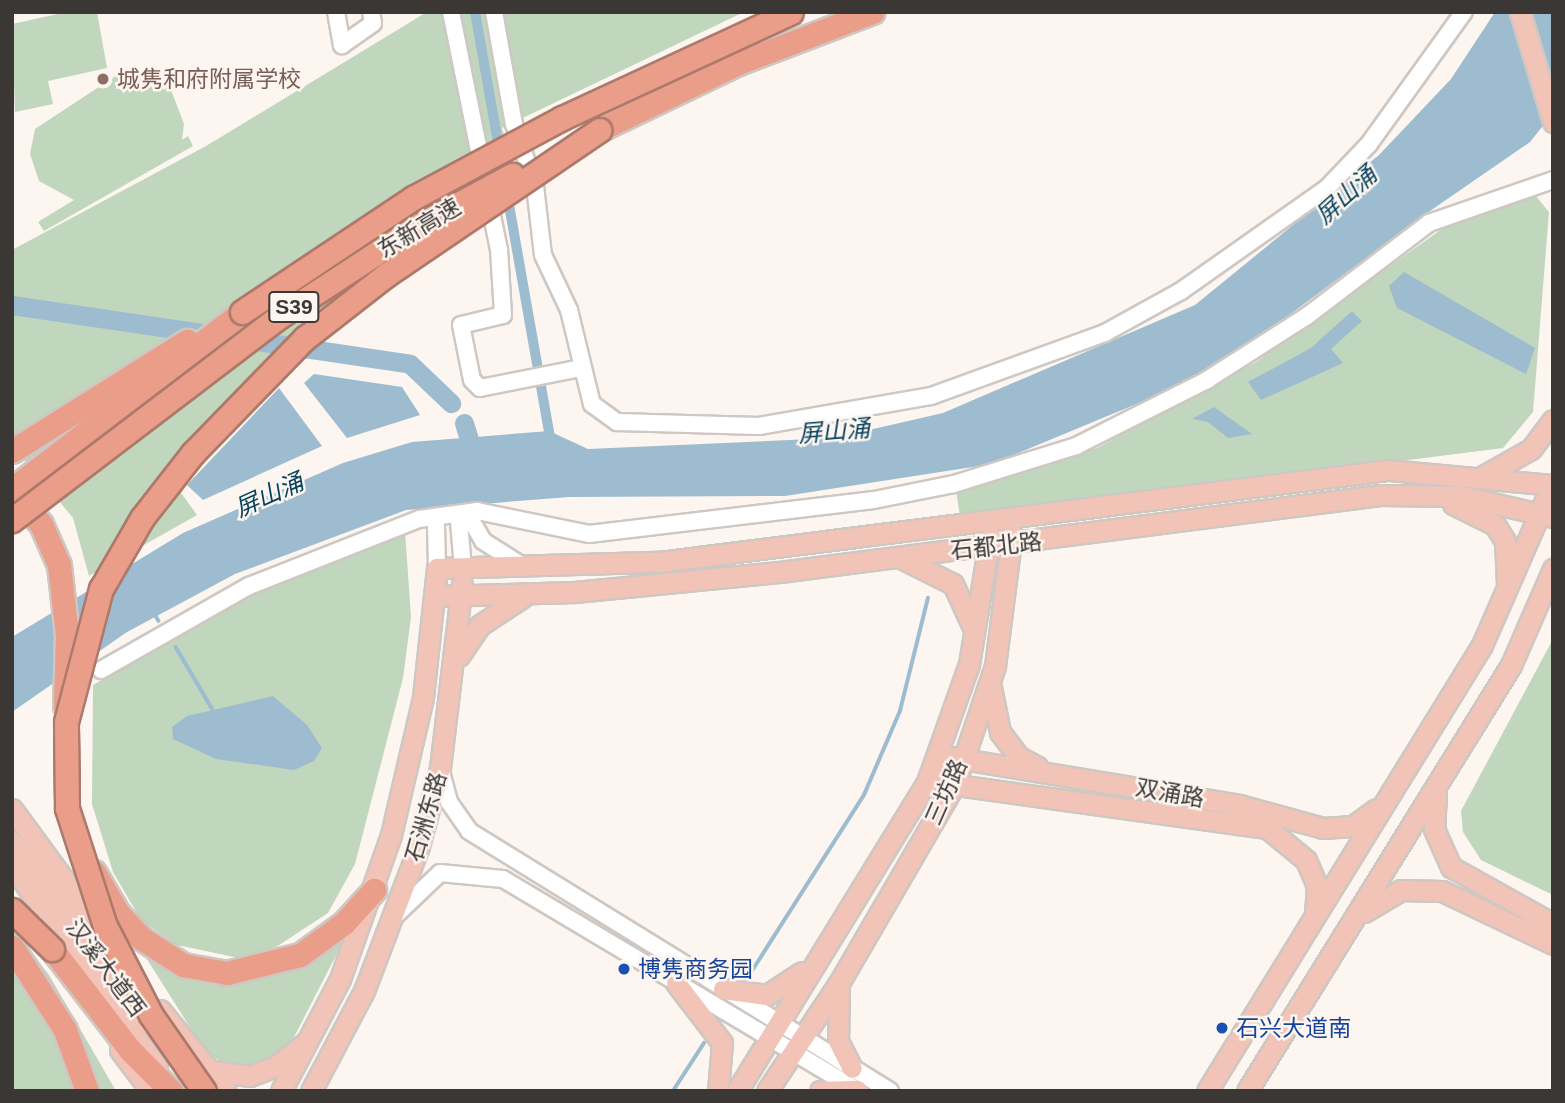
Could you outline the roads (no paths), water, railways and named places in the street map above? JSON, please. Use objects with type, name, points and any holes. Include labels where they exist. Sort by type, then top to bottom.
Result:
[{"type":"highway","name":"东新高速","points":[[12,490],[242,312],[413,198],[562,118],[791,12]]},
{"type":"highway","name":"东新高速","points":[[12,520],[303,301],[419,225],[599,130],[736,64],[872,12]]},
{"type":"highway","points":[[374,890],[323,940],[278,964],[227,973],[169,958],[129,926],[102,888],[73,811],[63,756],[100,589],[142,519],[193,453],[334,314],[599,130]]},
{"type":"highway","points":[[12,451],[138,367],[242,312]]},
{"type":"highway","points":[[12,490],[41,524],[59,565],[67,635],[63,756],[74,836],[105,926],[151,1015],[204,1084]]},
{"type":"highway","points":[[12,912],[52,948],[130,1050],[173,1091]]},
{"type":"highway","points":[[12,947],[65,1030],[87,1091]]},
{"type":"main road","points":[[1523,17],[1553,122]]},
{"type":"main road","points":[[1483,476],[1531,449],[1553,420]]},
{"type":"main road","points":[[1415,494],[1439,486],[1429,470]]},
{"type":"main road","name":"石都北路","points":[[437,568],[571,568],[1429,470],[1552,482]]},
{"type":"main road","points":[[1207,1091],[1491,629],[1547,515],[1552,482]]},
{"type":"main road","points":[[1415,494],[1477,512],[1495,525],[1509,567],[1506,599]]},
{"type":"main road","name":"石都北路","points":[[437,596],[574,592],[1011,545],[1415,494],[1462,495],[1547,515]]},
{"type":"main road","points":[[1126,505],[1115,516],[1116,524],[1129,531]]},
{"type":"main road","name":"三坊路","points":[[767,1091],[839,983],[955,784],[993,671],[1013,519]]},
{"type":"main road","name":"三坊路","points":[[737,1091],[816,959],[928,782],[969,664],[991,521]]},
{"type":"main road","points":[[868,535],[884,542],[884,553],[875,560]]},
{"type":"main road","points":[[897,556],[953,584],[975,631]]},
{"type":"main road","name":"石洲东路","points":[[281,1091],[313,1036],[374,890],[423,697],[437,596],[437,568]]},
{"type":"main road","points":[[571,568],[560,576],[565,590],[574,592]]},
{"type":"main road","name":"石洲东路","points":[[312,1090],[397,914],[440,768],[456,663],[463,569]]},
{"type":"main road","points":[[1247,1091],[1436,792],[1521,645],[1553,569]]},
{"type":"main road","points":[[1534,619],[1553,592]]},
{"type":"main road","points":[[456,663],[480,625],[527,595]]},
{"type":"main road","points":[[1491,629],[1508,624],[1521,645]]},
{"type":"main road","points":[[969,664],[974,653],[986,650],[993,671],[994,715],[1008,744],[1048,773]]},
{"type":"main road","points":[[423,697],[433,685],[443,685],[449,702]]},
{"type":"main road","name":"双涌路","points":[[937,755],[1239,805],[1323,828],[1353,826],[1389,796]]},
{"type":"main road","name":"双涌路","points":[[928,782],[1267,828],[1306,860],[1317,886],[1315,916]]},
{"type":"main road","points":[[1436,792],[1434,828],[1451,867],[1553,924]]},
{"type":"main road","points":[[12,810],[204,1084],[226,1091]]},
{"type":"main road","name":"汉溪大道西","points":[[12,842],[204,1084]]},
{"type":"main road","name":"汉溪大道西","points":[[12,866],[173,1091]]},
{"type":"main road","points":[[1355,918],[1401,890],[1442,891],[1553,944]]},
{"type":"main road","points":[[12,898],[151,1091]]},
{"type":"main road","points":[[723,989],[767,995],[816,959]]},
{"type":"main road","points":[[683,979],[722,1043],[718,1091]]},
{"type":"main road","points":[[839,983],[836,1029],[852,1068]]},
{"type":"main road","points":[[204,1084],[262,1073],[313,1036],[323,1052],[333,1048]]},
{"type":"main road","points":[[782,1091],[797,1043]]},
{"type":"main road","points":[[1213,1091],[1222,1066]]},
{"type":"main road","points":[[820,1091],[858,1090]]},
{"type":"street","points":[[336,12],[342,45],[373,23],[371,12]]},
{"type":"street","points":[[451,12],[499,249],[503,315],[461,326],[472,380],[480,387],[581,368]]},
{"type":"street","points":[[494,12],[514,124],[535,186],[543,255],[569,310],[581,368],[592,404],[617,422],[759,425],[908,401],[1023,367],[1181,291],[1318,196],[1369,144],[1464,12]]},
{"type":"street","points":[[101,670],[248,586],[419,519],[477,511],[589,534],[949,485],[1076,446],[1183,392],[1307,316],[1429,223],[1553,180]]},
{"type":"street","name":"石洲东路","points":[[463,569],[465,521],[498,554],[526,568]]},
{"type":"street","name":"石洲东路","points":[[436,526],[437,568]]},
{"type":"street","points":[[440,768],[458,818],[509,858],[683,979],[723,989],[774,1030]]},
{"type":"street","points":[[503,879],[499,867],[509,858]]},
{"type":"street","points":[[397,914],[440,873],[503,879],[797,1043],[852,1068],[890,1091]]},
{"type":"street","points":[[797,1043],[858,1090]]},
{"type":"water","name":"屏山涌","points":[[1495,12],[1553,12],[1553,113],[1530,142],[1414,222],[1373,254],[1378,260],[1369,265],[1362,261],[1211,373],[992,464],[785,496],[569,497],[406,510],[235,574],[127,632],[12,712],[12,637],[183,533],[343,463],[412,442],[549,431],[588,449],[834,438],[943,413],[1195,305],[1379,155],[1451,79]]},
{"type":"water","points":[[1404,272],[1535,348],[1526,374],[1397,308],[1389,286]]},
{"type":"water","points":[[1352,311],[1362,321],[1331,349],[1343,363],[1261,400],[1248,382],[1311,348]]},
{"type":"water","points":[[314,374],[402,387],[420,415],[347,438],[304,383]]},
{"type":"water","points":[[279,388],[322,446],[203,500],[187,485]]},
{"type":"water","points":[[1214,407],[1252,434],[1228,438],[1208,422],[1192,419]]},
{"type":"water","points":[[273,696],[307,725],[322,748],[314,761],[294,770],[216,759],[173,739],[172,727],[187,716]]},
{"type":"waterway","points":[[475,12],[551,444]]},
{"type":"waterway","points":[[12,305],[410,364],[451,403]]},
{"type":"waterway","points":[[464,423],[476,462]]},
{"type":"waterway","points":[[743,985],[864,795],[900,711],[928,598]]},
{"type":"waterway","points":[[154,613],[159,621]]},
{"type":"waterway","points":[[176,647],[212,708]]},
{"type":"waterway","points":[[673,1091],[704,1043]]},
{"type":"place","name":"城隽和府附属学校","points":[[103,79]]},
{"type":"place","name":"博隽商务园","points":[[624,969]]},
{"type":"place","name":"石兴大道南","points":[[1222,1028]]}]
